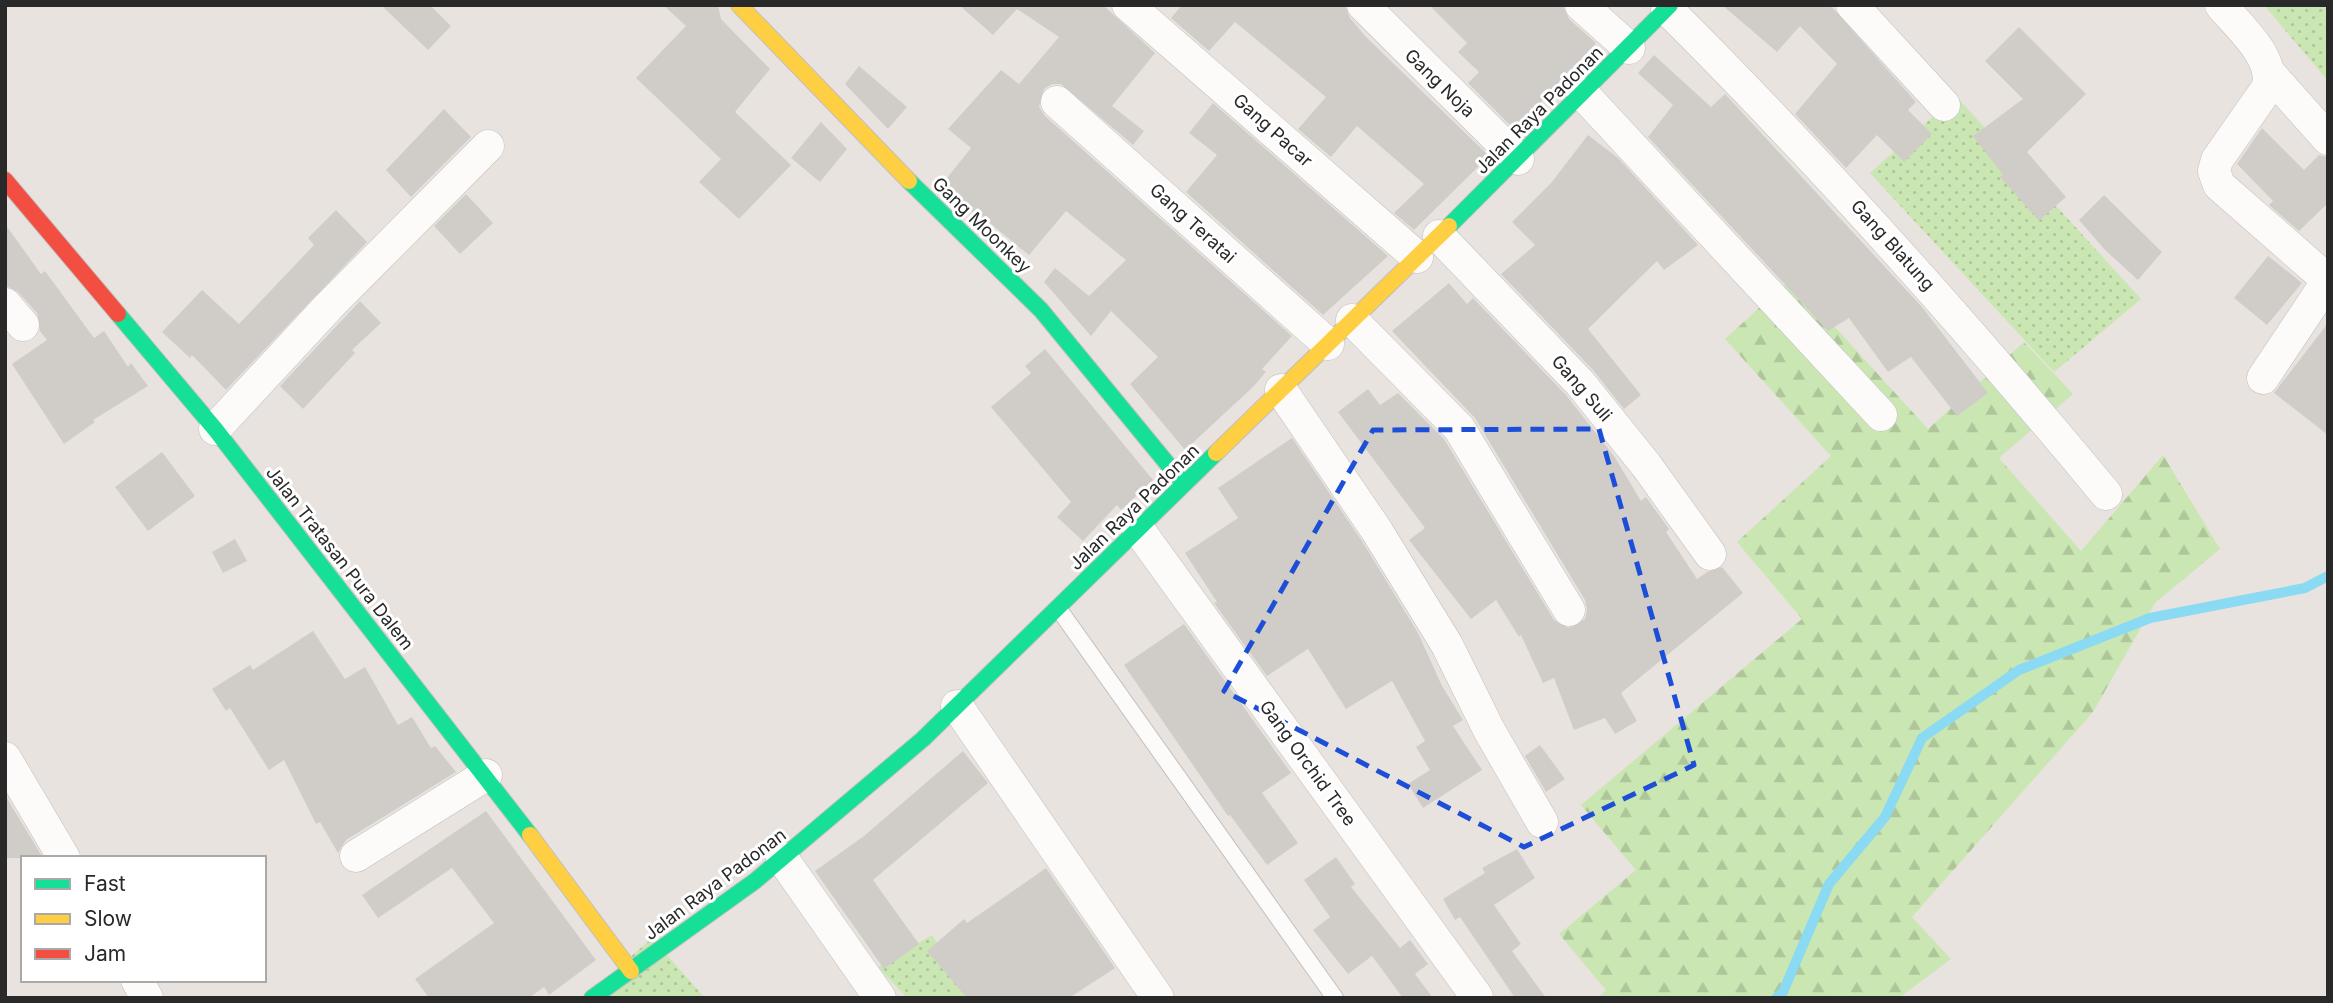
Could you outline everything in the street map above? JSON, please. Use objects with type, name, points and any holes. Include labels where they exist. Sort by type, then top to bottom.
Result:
[{"type":"street","name":"Gang Moonkey","points":[[739,5],[879,151],[1041,310],[1184,484]]},
{"type":"street","name":"Gang Pacar","points":[[1128,5],[1428,246]]},
{"type":"street","name":"Gang Noja","points":[[1363,5],[1518,159]]},
{"type":"street","points":[[1581,5],[1629,48]]},
{"type":"street","points":[[1852,5],[1944,105]]},
{"type":"street","points":[[2221,5],[2263,58],[2271,75],[2328,139]]},
{"type":"street","name":"Jalan Raya Padonan","points":[[592,998],[683,935],[885,774],[1518,159],[1669,7]]},
{"type":"street","name":"Gang Blatung","points":[[1669,7],[1774,114],[1877,225],[1989,352],[2106,494]]},
{"type":"street","points":[[2263,378],[2323,289],[2324,281],[2323,276],[2219,185],[2215,178],[2217,160],[2268,87],[2271,75]]},
{"type":"street","points":[[1583,94],[1881,415]]},
{"type":"street","name":"Gang Teratai","points":[[1057,102],[1328,344]]},
{"type":"street","points":[[215,429],[329,306],[488,146]]},
{"type":"street","name":"Jalan Tratasan Pura Dalem","points":[[5,180],[215,429],[486,775],[631,971]]},
{"type":"street","name":"Gang Suli","points":[[1428,246],[1580,383],[1646,465],[1710,554]]},
{"type":"street","points":[[1352,320],[1459,428],[1569,610]]},
{"type":"street","points":[[1281,390],[1377,531],[1447,645],[1489,730],[1542,822]]},
{"type":"street","name":"Gang Orchid Tree","points":[[1138,529],[1477,997]]},
{"type":"street","points":[[957,706],[1158,998]]},
{"type":"street","points":[[5,758],[63,856]]},
{"type":"street","points":[[356,856],[486,775]]},
{"type":"street","points":[[782,858],[880,998]]},
{"type":"street","points":[[137,982],[147,998]]},
{"type":"lane","points":[[1058,608],[1335,998]]},
{"type":"highlighted area","points":[[1599,429],[1694,765],[1524,847],[1224,691],[1373,430]]},
{"type":"green space","points":[[2264,5],[2328,5],[2328,81]]},
{"type":"green space","points":[[1956,96],[2141,299],[2054,372],[1870,173]]},
{"type":"green space","points":[[1791,279],[1928,429],[2024,342],[2073,394],[1999,458],[2081,551],[2163,455],[2220,549],[2155,603],[2093,712],[1912,917],[1951,959],[1899,998],[1598,998],[1606,990],[1559,934],[1636,870],[1581,805],[1802,619],[1737,542],[1831,456],[1725,339]]},
{"type":"green space","points":[[932,935],[973,998],[907,998],[878,967]]},
{"type":"green space","points":[[652,938],[705,998],[583,998]]},
{"type":"building","points":[[381,5],[430,5],[451,26],[428,50]]},
{"type":"building","points":[[663,5],[718,5],[721,19],[770,69],[735,112],[791,165],[739,219],[699,182],[721,159],[636,78],[686,26]]},
{"type":"building","points":[[959,5],[1103,5],[1155,53],[1112,106],[1144,131],[1133,145],[1061,84],[1052,84],[1044,89],[1039,107],[1045,116],[1292,336],[1262,369],[1266,372],[1253,387],[1185,450],[1130,384],[1158,357],[1111,311],[1091,336],[1044,282],[1055,268],[1089,296],[1126,260],[1066,211],[1029,255],[980,215],[978,218],[943,183],[971,148],[948,129],[1001,70],[1019,84],[1059,37],[1017,9],[993,35]]},
{"type":"building","points":[[1182,5],[1345,5],[1350,18],[1366,37],[1489,156],[1414,230],[1394,213],[1424,184],[1357,126],[1331,157],[1298,129],[1326,97],[1235,22],[1209,51],[1171,18]]},
{"type":"building","points":[[1429,5],[1563,5],[1569,19],[1596,43],[1515,130],[1468,83],[1479,72],[1458,52],[1467,43]]},
{"type":"building","points":[[1722,5],[1830,5],[1916,102],[1908,110],[1932,134],[1904,162],[1877,135],[1846,168],[1795,114],[1837,64],[1800,26],[1777,52]]},
{"type":"building","points":[[2019,27],[2086,94],[2027,152],[2066,197],[2039,221],[2000,177],[2003,175],[1973,136],[2023,99],[1985,61]]},
{"type":"building","points":[[1654,55],[1711,107],[1725,94],[1922,307],[1988,393],[1957,416],[1911,357],[1888,372],[1849,318],[1828,331],[1648,137],[1673,105],[1638,73]]},
{"type":"building","points":[[859,66],[907,107],[888,129],[845,84]]},
{"type":"building","points":[[1213,103],[1388,256],[1323,315],[1186,192],[1217,155],[1189,133]]},
{"type":"building","points":[[444,109],[471,137],[411,197],[386,170]]},
{"type":"building","points":[[821,122],[847,149],[820,182],[791,158]]},
{"type":"building","points":[[2262,128],[2304,170],[2319,155],[2328,157],[2328,203],[2299,231],[2269,205],[2273,201],[2237,164]]},
{"type":"building","points":[[1588,135],[1618,158],[1698,245],[1664,270],[1657,261],[1588,329],[1641,395],[1624,409],[1593,370],[1501,274],[1535,245],[1512,222],[1551,183]]},
{"type":"building","points":[[466,194],[493,223],[460,254],[434,226]]},
{"type":"building","points":[[2104,195],[2162,252],[2138,280],[2105,250],[2079,220]]},
{"type":"building","points":[[336,210],[367,242],[226,390],[192,355],[190,358],[162,332],[202,290],[239,324],[314,245],[308,238]]},
{"type":"building","points":[[5,224],[41,274],[45,271],[94,338],[104,331],[128,367],[131,363],[148,386],[93,420],[95,422],[64,444],[12,364],[47,340],[40,331],[37,313],[18,292],[5,285]]},
{"type":"building","points":[[2268,256],[2302,283],[2267,325],[2234,298]]},
{"type":"building","points":[[1449,283],[1467,304],[1473,298],[1566,395],[1614,456],[1641,501],[1646,497],[1669,529],[1666,532],[1697,579],[1722,567],[1743,593],[1621,693],[1637,721],[1615,734],[1605,718],[1574,730],[1554,678],[1543,683],[1521,635],[1519,637],[1496,600],[1471,619],[1409,540],[1425,528],[1338,412],[1368,389],[1380,405],[1398,393],[1444,439],[1554,620],[1569,628],[1585,619],[1585,600],[1475,418],[1392,331]]},
{"type":"building","points":[[360,301],[381,323],[352,350],[355,353],[303,409],[280,386]]},
{"type":"building","points":[[2328,323],[2328,435],[2274,393]]},
{"type":"building","points":[[1045,349],[1153,480],[1121,510],[1117,505],[1083,541],[1057,517],[1071,502],[991,407],[1031,373],[1025,366]]},
{"type":"building","points":[[1292,438],[1362,541],[1418,633],[1442,686],[1463,720],[1453,726],[1482,770],[1423,808],[1408,784],[1430,770],[1416,747],[1425,741],[1392,681],[1346,709],[1308,649],[1267,676],[1214,603],[1217,602],[1185,553],[1238,518],[1218,488]]},
{"type":"building","points":[[162,452],[195,496],[148,531],[115,487]]},
{"type":"building","points":[[235,539],[247,561],[223,573],[212,552]]},
{"type":"building","points":[[1184,624],[1291,773],[1262,793],[1298,843],[1267,865],[1230,815],[1228,816],[1124,665]]},
{"type":"building","points":[[313,631],[345,679],[365,667],[398,725],[412,717],[431,748],[435,746],[456,772],[346,840],[338,853],[320,822],[316,824],[284,760],[269,770],[230,708],[226,711],[212,689],[250,665],[253,670]]},
{"type":"building","points":[[1540,745],[1565,779],[1546,792],[1525,756]]},
{"type":"building","points":[[963,751],[988,783],[873,880],[919,944],[884,969],[815,871],[864,836]]},
{"type":"building","points":[[5,795],[42,856],[5,858]]},
{"type":"building","points":[[486,811],[596,960],[549,995],[544,987],[529,998],[429,998],[415,979],[494,923],[452,868],[378,918],[362,895]]},
{"type":"building","points":[[1517,849],[1535,878],[1494,905],[1521,944],[1512,951],[1546,998],[1515,998],[1460,917],[1455,920],[1443,899],[1485,873],[1482,868]]},
{"type":"building","points":[[1336,857],[1355,884],[1351,887],[1400,948],[1410,940],[1428,964],[1415,974],[1433,998],[1403,998],[1372,956],[1348,974],[1313,930],[1330,917],[1304,880]]},
{"type":"building","points":[[1046,868],[1115,968],[1069,998],[967,998],[927,951],[964,919],[967,923]]},
{"type":"waterway","points":[[1776,998],[1783,992],[1829,884],[1885,817],[1922,738],[2019,670],[2150,618],[2305,588],[2328,576]]},
{"type":"traffic: fast","points":[[1449,226],[1670,5]]},
{"type":"traffic: fast","points":[[909,181],[1041,310],[1184,484]]},
{"type":"traffic: fast","points":[[118,314],[215,429],[530,835]]},
{"type":"traffic: fast","points":[[592,998],[755,881],[923,739],[1216,453]]},
{"type":"traffic: slow","points":[[739,5],[909,181]]},
{"type":"traffic: slow","points":[[1216,453],[1449,226]]},
{"type":"traffic: slow","points":[[530,835],[631,971]]},
{"type":"traffic: jam","points":[[5,180],[118,314]]}]
